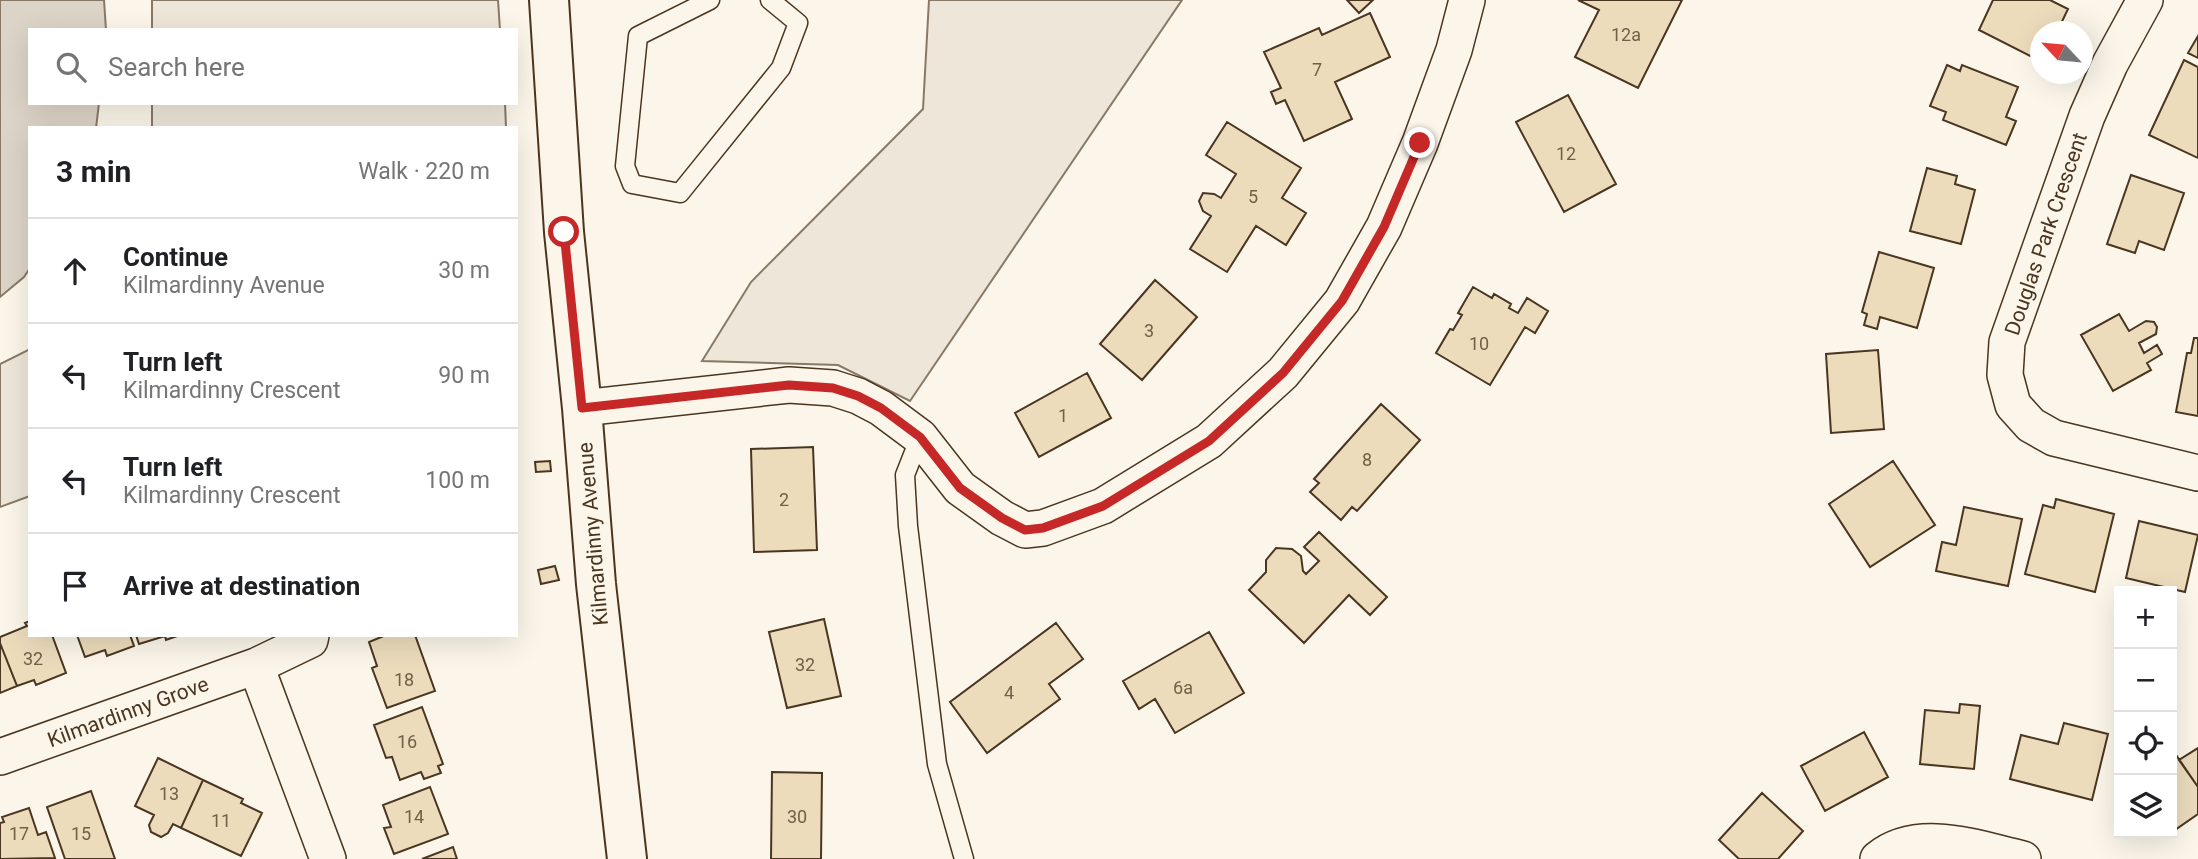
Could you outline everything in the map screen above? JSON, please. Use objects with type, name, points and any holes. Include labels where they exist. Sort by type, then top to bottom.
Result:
[{"type":"street","name":"Kilmardinny Avenue","points":[[550,0],[564,232],[596,584],[627,859]]},
{"type":"street","points":[[582,408],[789,385],[833,388],[858,396],[881,408],[920,437],[960,488],[1002,518],[1025,530],[1043,528],[1103,506],[1209,441],[1283,373],[1342,301],[1384,227],[1420,143],[1454,50],[1467,0]]},
{"type":"street","name":"Douglas Park Crescent","points":[[2145,0],[2110,64],[2087,116],[2007,342],[2005,375],[2013,405],[2031,425],[2054,438],[2198,473]]},
{"type":"street","name":"Kilmardinny Grove","points":[[0,757],[256,666],[311,637]]},
{"type":"street","points":[[256,666],[328,859]]},
{"type":"street","points":[[1878,859],[1888,851],[1924,841],[1961,844],[2023,859]]},
{"type":"lane","points":[[710,0],[638,36],[625,166],[632,184],[680,193],[782,68],[798,23],[770,0]]},
{"type":"lane","points":[[920,437],[905,475],[908,526],[937,764],[964,859]]},
{"type":"shaded area","points":[[0,0],[104,0],[106,28],[28,28],[28,105],[99,105],[96,126],[28,126],[28,271],[0,297]]},
{"type":"shaded area","points":[[152,0],[498,0],[500,28],[152,28]]},
{"type":"shaded area","points":[[929,0],[1182,0],[910,401],[838,365],[702,361],[751,282],[923,109]]},
{"type":"shaded area","points":[[152,105],[505,105],[506,126],[152,126]]},
{"type":"shaded area","points":[[28,350],[28,497],[0,507],[0,364]]},
{"type":"building","points":[[1347,0],[1373,0],[1359,13]]},
{"type":"building","points":[[1578,0],[1682,0],[1638,88],[1575,57],[1599,10]]},
{"type":"building","points":[[1993,0],[2050,0],[2068,9],[2062,21],[2030,21],[2030,56],[1979,30]]},
{"type":"building","points":[[1370,13],[1390,57],[1335,82],[1352,119],[1304,141],[1285,100],[1276,104],[1271,92],[1281,88],[1264,52],[1319,28],[1322,35]]},
{"type":"building","points":[[2198,36],[2198,58],[2188,53]]},
{"type":"building","points":[[2184,60],[2198,67],[2198,158],[2149,135]]},
{"type":"building","points":[[1947,65],[1960,71],[1962,65],[2018,87],[2006,117],[2016,121],[2006,145],[1943,120],[1946,112],[1930,106]]},
{"type":"building","points":[[1568,95],[1616,184],[1564,212],[1516,122]]},
{"type":"building","points":[[1227,122],[1301,168],[1282,198],[1306,213],[1286,245],[1256,226],[1227,272],[1190,249],[1211,216],[1203,211],[1199,201],[1203,193],[1221,198],[1236,174],[1206,155]]},
{"type":"building","points":[[1927,168],[1957,176],[1955,184],[1975,190],[1961,244],[1910,231]]},
{"type":"building","points":[[2131,175],[2184,193],[2164,250],[2139,241],[2135,253],[2107,244]]},
{"type":"building","points":[[1879,252],[1934,268],[1917,328],[1880,317],[1877,329],[1864,325],[1867,314],[1862,312]]},
{"type":"building","points":[[1155,280],[1197,317],[1142,380],[1100,344]]},
{"type":"building","points":[[1473,287],[1492,298],[1494,294],[1511,304],[1509,308],[1518,313],[1527,298],[1548,311],[1535,333],[1525,327],[1490,385],[1436,353],[1462,315],[1458,313]]},
{"type":"building","points":[[2119,314],[2129,331],[2146,321],[2154,322],[2157,327],[2156,334],[2139,343],[2144,353],[2157,345],[2162,354],[2147,363],[2151,370],[2113,391],[2081,335]]},
{"type":"building","points":[[2194,338],[2198,338],[2198,416],[2176,412],[2187,353],[2191,353]]},
{"type":"building","points":[[1878,350],[1884,429],[1831,433],[1826,354]]},
{"type":"building","points":[[1087,373],[1111,418],[1039,457],[1015,413]]},
{"type":"building","points":[[1381,404],[1420,440],[1357,511],[1352,507],[1341,520],[1310,492],[1319,483],[1314,479]]},
{"type":"building","points":[[813,447],[817,550],[754,552],[751,449]]},
{"type":"building","points":[[550,461],[551,471],[536,472],[535,462]]},
{"type":"building","points":[[1893,461],[1935,525],[1870,567],[1829,504]]},
{"type":"building","points":[[2056,499],[2114,514],[2095,592],[2025,574],[2043,505],[2054,508]]},
{"type":"building","points":[[1964,507],[2022,519],[2008,586],[1936,571],[1942,542],[1956,545]]},
{"type":"building","points":[[2139,521],[2198,535],[2185,592],[2177,590],[2177,586],[2160,586],[2126,578]]},
{"type":"building","points":[[1319,532],[1387,597],[1370,615],[1349,595],[1304,643],[1249,590],[1266,572],[1266,560],[1276,548],[1292,549],[1301,556],[1306,574],[1319,561],[1304,547]]},
{"type":"building","points":[[555,566],[559,580],[541,584],[538,570]]},
{"type":"building","points":[[824,619],[841,696],[787,708],[769,632]]},
{"type":"building","points":[[28,622],[28,637],[53,637],[66,673],[36,685],[34,680],[17,686],[0,637],[27,626],[25,623]]},
{"type":"building","points":[[1056,623],[1083,659],[1049,684],[1060,699],[987,753],[950,702]]},
{"type":"building","points":[[1209,632],[1244,693],[1175,733],[1155,699],[1139,709],[1123,681]]},
{"type":"building","points":[[78,637],[131,637],[134,646],[107,656],[105,650],[85,657]]},
{"type":"building","points":[[137,637],[162,637],[139,644]]},
{"type":"building","points":[[381,637],[416,637],[435,691],[387,708],[372,668],[377,666],[369,642]]},
{"type":"building","points":[[0,643],[17,686],[0,693]]},
{"type":"building","points":[[1960,704],[1980,706],[1974,769],[1920,764],[1925,710],[1959,713]]},
{"type":"building","points":[[422,707],[443,764],[438,766],[441,773],[424,779],[421,772],[400,780],[392,757],[386,758],[374,725]]},
{"type":"building","points":[[2064,723],[2108,734],[2092,800],[2010,779],[2021,735],[2058,744]]},
{"type":"building","points":[[1864,732],[1888,777],[1825,811],[1801,766]]},
{"type":"building","points":[[2198,748],[2198,787],[2179,760]]},
{"type":"building","points":[[2177,756],[2198,787],[2198,814],[2177,829]]},
{"type":"building","points":[[158,758],[203,780],[181,828],[173,824],[168,833],[161,837],[151,832],[149,825],[154,815],[135,806]]},
{"type":"building","points":[[772,772],[822,773],[821,859],[771,859]]},
{"type":"building","points":[[203,780],[243,799],[241,803],[262,813],[241,856],[181,828]]},
{"type":"building","points":[[430,787],[448,834],[394,854],[384,828],[391,827],[383,805]]},
{"type":"building","points":[[91,791],[115,859],[65,859],[47,807]]},
{"type":"building","points":[[1762,793],[1803,831],[1778,859],[1739,859],[1719,840]]},
{"type":"building","points":[[29,808],[38,835],[46,832],[55,858],[0,859],[0,823],[4,822],[2,817]]},
{"type":"building","points":[[453,847],[457,859],[422,859]]},
{"type":"route","points":[[564,232],[582,408],[789,385],[833,388],[858,396],[881,408],[920,437],[960,488],[1002,518],[1025,530],[1043,528],[1103,506],[1209,441],[1283,373],[1342,301],[1384,227],[1420,143]]}]
